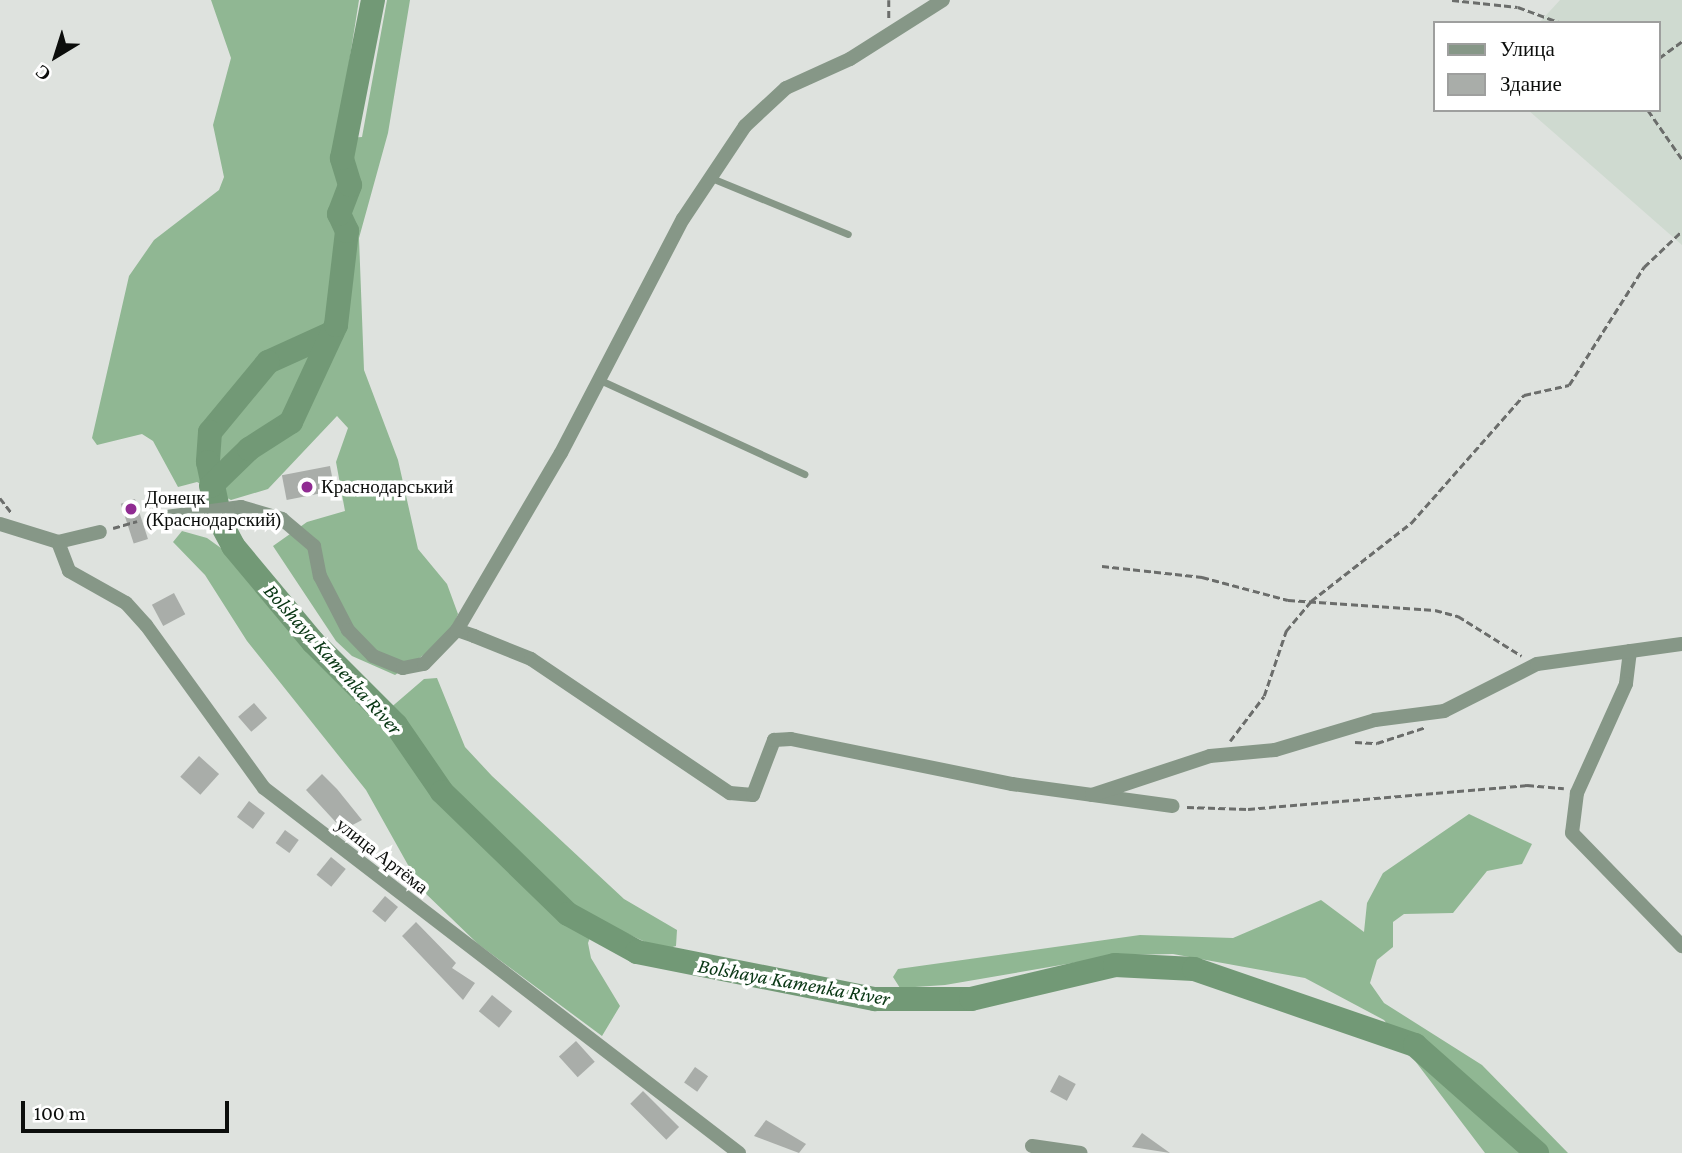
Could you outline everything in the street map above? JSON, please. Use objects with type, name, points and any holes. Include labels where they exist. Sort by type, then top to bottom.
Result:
[{"type":"street","points":[[151,519],[241,507],[282,519],[309,538],[348,630],[373,656],[403,667],[424,664],[457,631],[600,380],[708,176],[745,126],[786,88],[850,59],[943,0]]},
{"type":"street","points":[[0,524],[58,542],[100,532]]},
{"type":"street","name":"улица Артёма","points":[[58,542],[69,571],[126,603],[146,625],[264,788],[739,1153]]},
{"type":"street","points":[[457,631],[531,659],[730,793],[753,795],[774,740],[791,739],[1089,796],[1172,806]]},
{"type":"street","points":[[1089,796],[1220,755],[1320,740],[1376,720],[1444,711],[1537,664],[1682,644]]},
{"type":"street","points":[[1630,651],[1626,684],[1577,793],[1572,832],[1682,946]]},
{"type":"street","points":[[1032,1146],[1081,1153]]},
{"type":"lane","points":[[708,176],[848,234]]},
{"type":"lane","points":[[600,380],[804,474]]},
{"type":"path","points":[[1452,0],[1518,7],[1556,21]]},
{"type":"path","points":[[1661,57],[1682,41]]},
{"type":"path","points":[[1649,112],[1682,159]]},
{"type":"path","points":[[1220,755],[1264,696],[1286,631],[1311,601],[1411,523],[1524,395],[1569,385],[1644,267],[1682,231]]},
{"type":"path","points":[[100,532],[151,519]]},
{"type":"path","points":[[1102,566],[1202,577],[1311,601],[1458,615],[1537,664]]},
{"type":"path","points":[[1320,740],[1377,743],[1423,729],[1444,711]]},
{"type":"path","points":[[1172,806],[1248,809],[1527,785],[1577,793]]},
{"type":"shaded area","points":[[1560,0],[1682,0],[1682,245],[1530,112],[1661,112],[1661,21],[1541,21]]},
{"type":"green space","points":[[211,0],[359,0],[343,101],[348,138],[362,137],[387,0],[410,0],[388,133],[359,238],[364,370],[398,460],[418,549],[447,584],[458,614],[448,638],[395,675],[352,656],[336,641],[273,546],[307,522],[345,511],[336,462],[348,428],[337,416],[268,489],[231,500],[197,482],[178,487],[153,441],[142,434],[97,445],[92,438],[129,276],[154,240],[219,190],[224,177],[213,125],[231,58]],"holes":[[[331,334],[291,422],[249,449],[212,485],[210,432],[233,399],[268,362]]]},
{"type":"green space","points":[[316,350],[281,420],[217,463],[222,422],[267,372]]},
{"type":"green space","points":[[182,531],[207,538],[232,556],[309,653],[381,716],[424,679],[437,678],[465,747],[492,776],[624,899],[677,930],[676,946],[662,950],[603,922],[594,927],[588,943],[591,958],[620,1006],[602,1036],[478,944],[422,890],[366,790],[247,641],[205,575],[173,542]]},
{"type":"green space","points":[[1469,814],[1532,844],[1522,864],[1487,871],[1453,913],[1404,914],[1393,922],[1393,947],[1377,960],[1370,983],[1384,1003],[1482,1065],[1568,1153],[1485,1153],[1384,1020],[1305,978],[1173,954],[1119,955],[945,985],[900,988],[893,977],[898,969],[1140,935],[1233,938],[1321,900],[1364,932],[1367,903],[1383,873]]},
{"type":"building","points":[[330,466],[335,491],[287,500],[282,475]]},
{"type":"building","points":[[135,499],[148,539],[134,544],[121,504]]},
{"type":"building","points":[[174,593],[185,614],[163,626],[152,605]]},
{"type":"building","points":[[254,703],[267,718],[251,732],[238,717]]},
{"type":"building","points":[[199,756],[219,774],[200,795],[180,777]]},
{"type":"building","points":[[322,774],[362,820],[343,830],[306,790]]},
{"type":"building","points":[[249,801],[265,813],[253,829],[237,817]]},
{"type":"building","points":[[285,830],[299,840],[289,853],[276,843]]},
{"type":"building","points":[[331,857],[346,869],[331,887],[317,875]]},
{"type":"building","points":[[385,896],[398,907],[385,922],[372,911]]},
{"type":"building","points":[[416,922],[456,963],[452,968],[475,983],[463,1000],[402,936]]},
{"type":"building","points":[[492,995],[512,1011],[499,1028],[479,1011]]},
{"type":"building","points":[[576,1041],[595,1062],[578,1077],[559,1056]]},
{"type":"building","points":[[695,1067],[708,1076],[697,1092],[684,1083]]},
{"type":"building","points":[[1059,1075],[1076,1084],[1067,1101],[1050,1092]]},
{"type":"building","points":[[643,1091],[679,1127],[666,1140],[630,1104]]},
{"type":"building","points":[[766,1120],[806,1144],[799,1153],[754,1136]]},
{"type":"building","points":[[1142,1133],[1170,1153],[1132,1147]]},
{"type":"waterway","name":"Bolshaya Kamenka River","points":[[211,486],[249,449],[291,422],[336,325],[347,231],[339,214],[350,185],[342,158],[373,0]]},
{"type":"waterway","name":"Bolshaya Kamenka River","points":[[332,333],[268,362],[210,432],[208,462],[221,523],[233,546],[313,642],[396,725],[442,792],[568,914],[637,952],[875,999],[971,999],[1115,965],[1194,969],[1415,1045],[1537,1153]]},
{"type":"place","name":"Краснодарський","points":[[307,487]]},
{"type":"place","name":"Донецк (Краснодарский)","points":[[131,509]]}]
